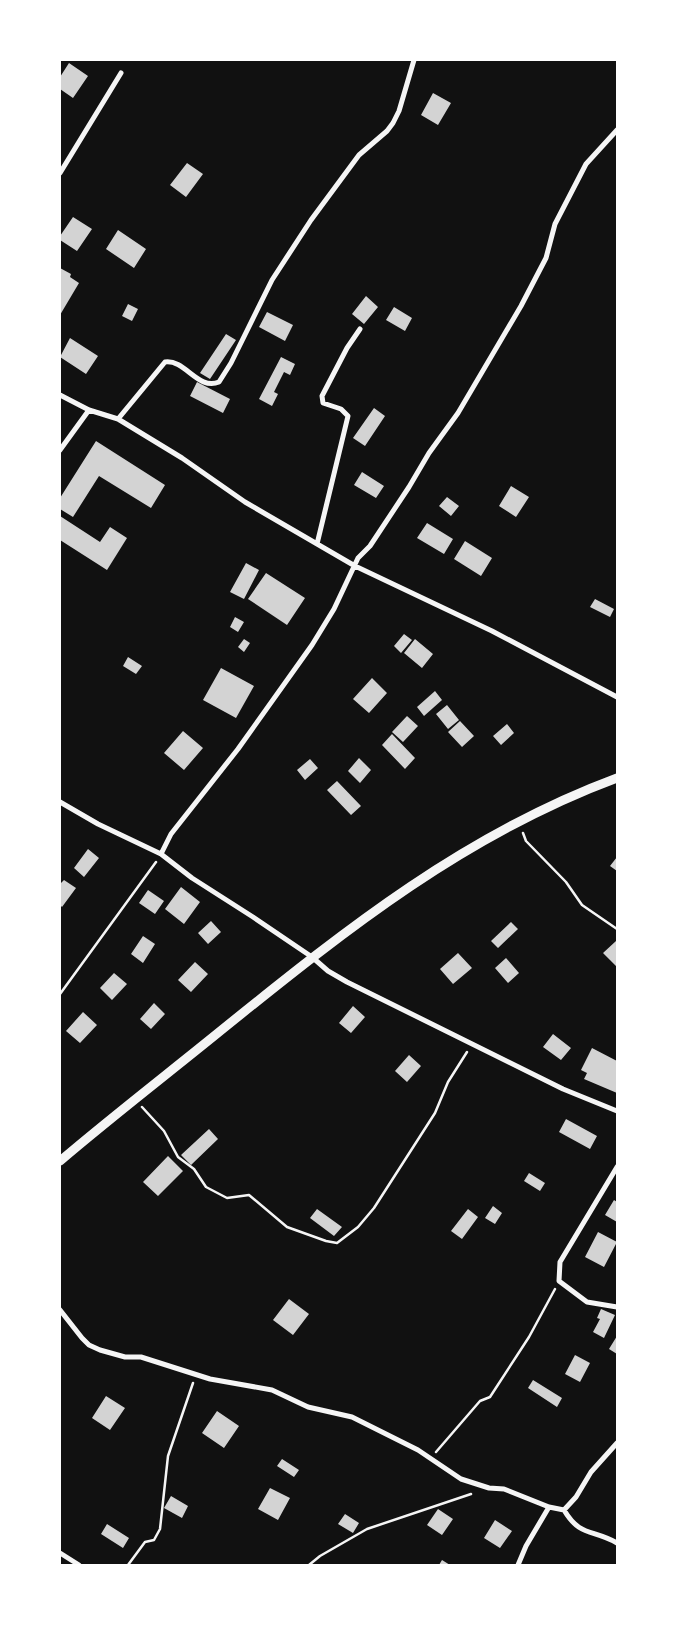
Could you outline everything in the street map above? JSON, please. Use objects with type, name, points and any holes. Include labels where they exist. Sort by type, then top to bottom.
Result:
[{"type":"street","points":[[118,420],[165,362],[173,362],[206,382],[219,382],[231,363],[272,280],[307,226],[359,155],[387,131],[393,123],[399,111],[414,60]]},
{"type":"street","points":[[60,173],[122,73]]},
{"type":"street","points":[[161,854],[170,834],[238,749],[306,654],[334,608],[358,558],[370,546],[409,487],[429,452],[458,413],[521,306],[546,258],[555,224],[586,164],[617,130]]},
{"type":"street","points":[[317,544],[348,416],[341,408],[323,403],[322,396],[347,348],[360,329]]},
{"type":"street","points":[[60,396],[89,410],[118,420],[182,458],[245,502],[355,566],[492,631],[617,697]]},
{"type":"street","points":[[60,450],[89,410]]},
{"type":"street","points":[[60,1161],[359,920],[423,877],[518,821],[617,778]]},
{"type":"street","points":[[60,802],[98,824],[161,854],[192,878],[347,982],[563,1089],[617,1111]]},
{"type":"street","points":[[617,1167],[560,1262],[559,1281],[587,1302],[617,1308]]},
{"type":"street","points":[[60,1310],[89,1345],[112,1354],[141,1357],[196,1375],[272,1390],[308,1407],[352,1417],[431,1458],[456,1476],[489,1488],[504,1489],[549,1508],[564,1510],[576,1527],[584,1531],[603,1535],[617,1543]]},
{"type":"street","points":[[564,1510],[576,1497],[591,1472],[617,1443]]},
{"type":"street","points":[[518,1565],[526,1546],[549,1508]]},
{"type":"street","points":[[60,1553],[79,1565]]},
{"type":"path","points":[[518,821],[526,841],[566,882],[582,905],[617,929]]},
{"type":"path","points":[[60,994],[118,917],[161,854]]},
{"type":"path","points":[[60,986],[64,988]]},
{"type":"path","points":[[136,1100],[164,1130],[178,1157],[194,1169],[206,1187],[227,1198],[249,1195],[287,1227],[326,1241],[337,1242],[358,1227],[374,1208],[435,1113],[448,1082],[472,1043]]},
{"type":"path","points":[[431,1458],[480,1401],[490,1397],[529,1337],[559,1281]]},
{"type":"path","points":[[128,1565],[142,1545],[156,1538],[160,1529],[168,1456],[196,1375]]},
{"type":"path","points":[[309,1565],[320,1556],[367,1529],[406,1518],[489,1488]]},
{"type":"building","points":[[69,63],[88,76],[73,98],[60,89],[60,77]]},
{"type":"building","points":[[433,93],[451,103],[438,125],[421,115]]},
{"type":"building","points":[[187,163],[203,174],[186,197],[170,185]]},
{"type":"building","points":[[73,217],[92,229],[77,251],[60,240],[60,236]]},
{"type":"building","points":[[118,230],[146,249],[134,268],[106,249]]},
{"type":"building","points":[[60,268],[71,274],[70,277],[79,283],[60,315]]},
{"type":"building","points":[[366,296],[378,307],[364,324],[352,314]]},
{"type":"building","points":[[128,304],[138,309],[132,321],[122,316]]},
{"type":"building","points":[[394,307],[412,318],[405,331],[386,320]]},
{"type":"building","points":[[267,312],[293,325],[285,341],[259,327]]},
{"type":"building","points":[[226,334],[236,340],[210,379],[200,373]]},
{"type":"building","points":[[70,338],[98,356],[86,374],[60,357]]},
{"type":"building","points":[[281,357],[295,364],[290,375],[284,372],[274,392],[278,394],[272,406],[259,399]]},
{"type":"building","points":[[197,382],[230,399],[223,413],[190,396]]},
{"type":"building","points":[[374,408],[385,416],[365,446],[353,438]]},
{"type":"building","points":[[96,441],[165,485],[151,508],[99,476],[73,517],[60,509],[60,498]]},
{"type":"building","points":[[362,472],[384,486],[376,498],[354,485]]},
{"type":"building","points":[[511,486],[529,497],[516,517],[499,506]]},
{"type":"building","points":[[447,497],[459,506],[451,516],[439,506]]},
{"type":"building","points":[[60,516],[100,542],[110,527],[127,538],[107,570],[60,540]]},
{"type":"building","points":[[427,523],[453,539],[444,554],[417,538]]},
{"type":"building","points":[[465,541],[492,558],[481,576],[454,559]]},
{"type":"building","points":[[246,563],[259,570],[244,599],[230,592]]},
{"type":"building","points":[[266,573],[305,598],[287,625],[248,599]]},
{"type":"building","points":[[595,599],[614,609],[610,617],[590,607]]},
{"type":"building","points":[[235,617],[244,622],[238,632],[230,627]]},
{"type":"building","points":[[404,634],[412,640],[401,653],[394,646]]},
{"type":"building","points":[[244,639],[250,643],[244,652],[238,647]]},
{"type":"building","points":[[415,639],[433,654],[422,668],[404,653]]},
{"type":"building","points":[[128,657],[142,666],[136,674],[123,666]]},
{"type":"building","points":[[221,668],[254,686],[236,718],[203,700]]},
{"type":"building","points":[[372,678],[387,693],[369,713],[353,699]]},
{"type":"building","points":[[435,691],[442,700],[424,716],[417,707]]},
{"type":"building","points":[[447,705],[459,720],[448,729],[436,714]]},
{"type":"building","points":[[407,716],[418,726],[403,742],[392,732]]},
{"type":"building","points":[[460,721],[474,736],[462,747],[448,732]]},
{"type":"building","points":[[507,724],[514,733],[501,745],[493,736]]},
{"type":"building","points":[[183,731],[203,748],[184,770],[164,753]]},
{"type":"building","points":[[392,734],[415,758],[405,769],[382,745]]},
{"type":"building","points":[[359,758],[371,770],[360,783],[348,771]]},
{"type":"building","points":[[310,759],[318,768],[305,780],[297,770]]},
{"type":"building","points":[[337,781],[361,806],[351,815],[327,790]]},
{"type":"building","points":[[88,849],[99,858],[84,877],[74,868]]},
{"type":"building","points":[[617,857],[617,871],[610,866]]},
{"type":"building","points":[[64,880],[76,888],[62,907],[60,905],[60,884]]},
{"type":"building","points":[[181,887],[200,902],[184,924],[165,909]]},
{"type":"building","points":[[148,890],[164,901],[155,914],[139,903]]},
{"type":"building","points":[[211,921],[221,932],[208,944],[198,933]]},
{"type":"building","points":[[511,922],[518,929],[498,948],[491,941]]},
{"type":"building","points":[[143,936],[155,944],[143,963],[131,954]]},
{"type":"building","points":[[616,941],[617,943],[617,967],[603,953]]},
{"type":"building","points":[[458,953],[472,968],[453,984],[440,969]]},
{"type":"building","points":[[506,958],[519,973],[508,983],[495,968]]},
{"type":"building","points":[[195,962],[208,974],[191,992],[178,980]]},
{"type":"building","points":[[114,973],[127,984],[112,1000],[100,988]]},
{"type":"building","points":[[154,1003],[165,1014],[151,1029],[140,1019]]},
{"type":"building","points":[[353,1006],[365,1017],[351,1033],[339,1023]]},
{"type":"building","points":[[83,1012],[97,1025],[80,1043],[66,1031]]},
{"type":"building","points":[[553,1034],[571,1048],[561,1060],[543,1047]]},
{"type":"building","points":[[592,1048],[617,1061],[617,1093],[584,1079],[587,1073],[581,1070]]},
{"type":"building","points":[[409,1055],[421,1066],[407,1082],[395,1071]]},
{"type":"building","points":[[566,1119],[597,1136],[590,1149],[559,1132]]},
{"type":"building","points":[[209,1129],[218,1139],[191,1165],[181,1155]]},
{"type":"building","points":[[168,1156],[183,1171],[158,1196],[143,1182]]},
{"type":"building","points":[[529,1173],[545,1183],[540,1191],[524,1181]]},
{"type":"building","points":[[614,1200],[617,1202],[617,1222],[605,1215]]},
{"type":"building","points":[[493,1206],[502,1213],[495,1224],[485,1218]]},
{"type":"building","points":[[317,1209],[342,1227],[334,1236],[310,1218]]},
{"type":"building","points":[[468,1209],[478,1217],[462,1239],[451,1231]]},
{"type":"building","points":[[598,1232],[617,1242],[604,1267],[585,1257]]},
{"type":"building","points":[[289,1299],[309,1314],[293,1335],[273,1320]]},
{"type":"building","points":[[601,1309],[615,1315],[604,1338],[593,1332],[600,1319],[597,1318]]},
{"type":"building","points":[[617,1336],[617,1354],[609,1349]]},
{"type":"building","points":[[575,1355],[590,1363],[580,1382],[565,1374]]},
{"type":"building","points":[[533,1380],[562,1398],[557,1407],[528,1388]]},
{"type":"building","points":[[106,1396],[125,1408],[110,1430],[92,1418]]},
{"type":"building","points":[[217,1411],[239,1426],[224,1448],[202,1433]]},
{"type":"building","points":[[282,1459],[299,1470],[294,1477],[277,1466]]},
{"type":"building","points":[[270,1488],[290,1498],[278,1520],[258,1509]]},
{"type":"building","points":[[171,1496],[188,1506],[182,1518],[164,1508]]},
{"type":"building","points":[[438,1509],[453,1519],[442,1535],[427,1525]]},
{"type":"building","points":[[345,1514],[359,1523],[353,1533],[338,1524]]},
{"type":"building","points":[[495,1520],[512,1531],[500,1548],[484,1538]]},
{"type":"building","points":[[107,1524],[129,1538],[123,1548],[101,1534]]},
{"type":"building","points":[[442,1560],[450,1565],[439,1565]]}]
